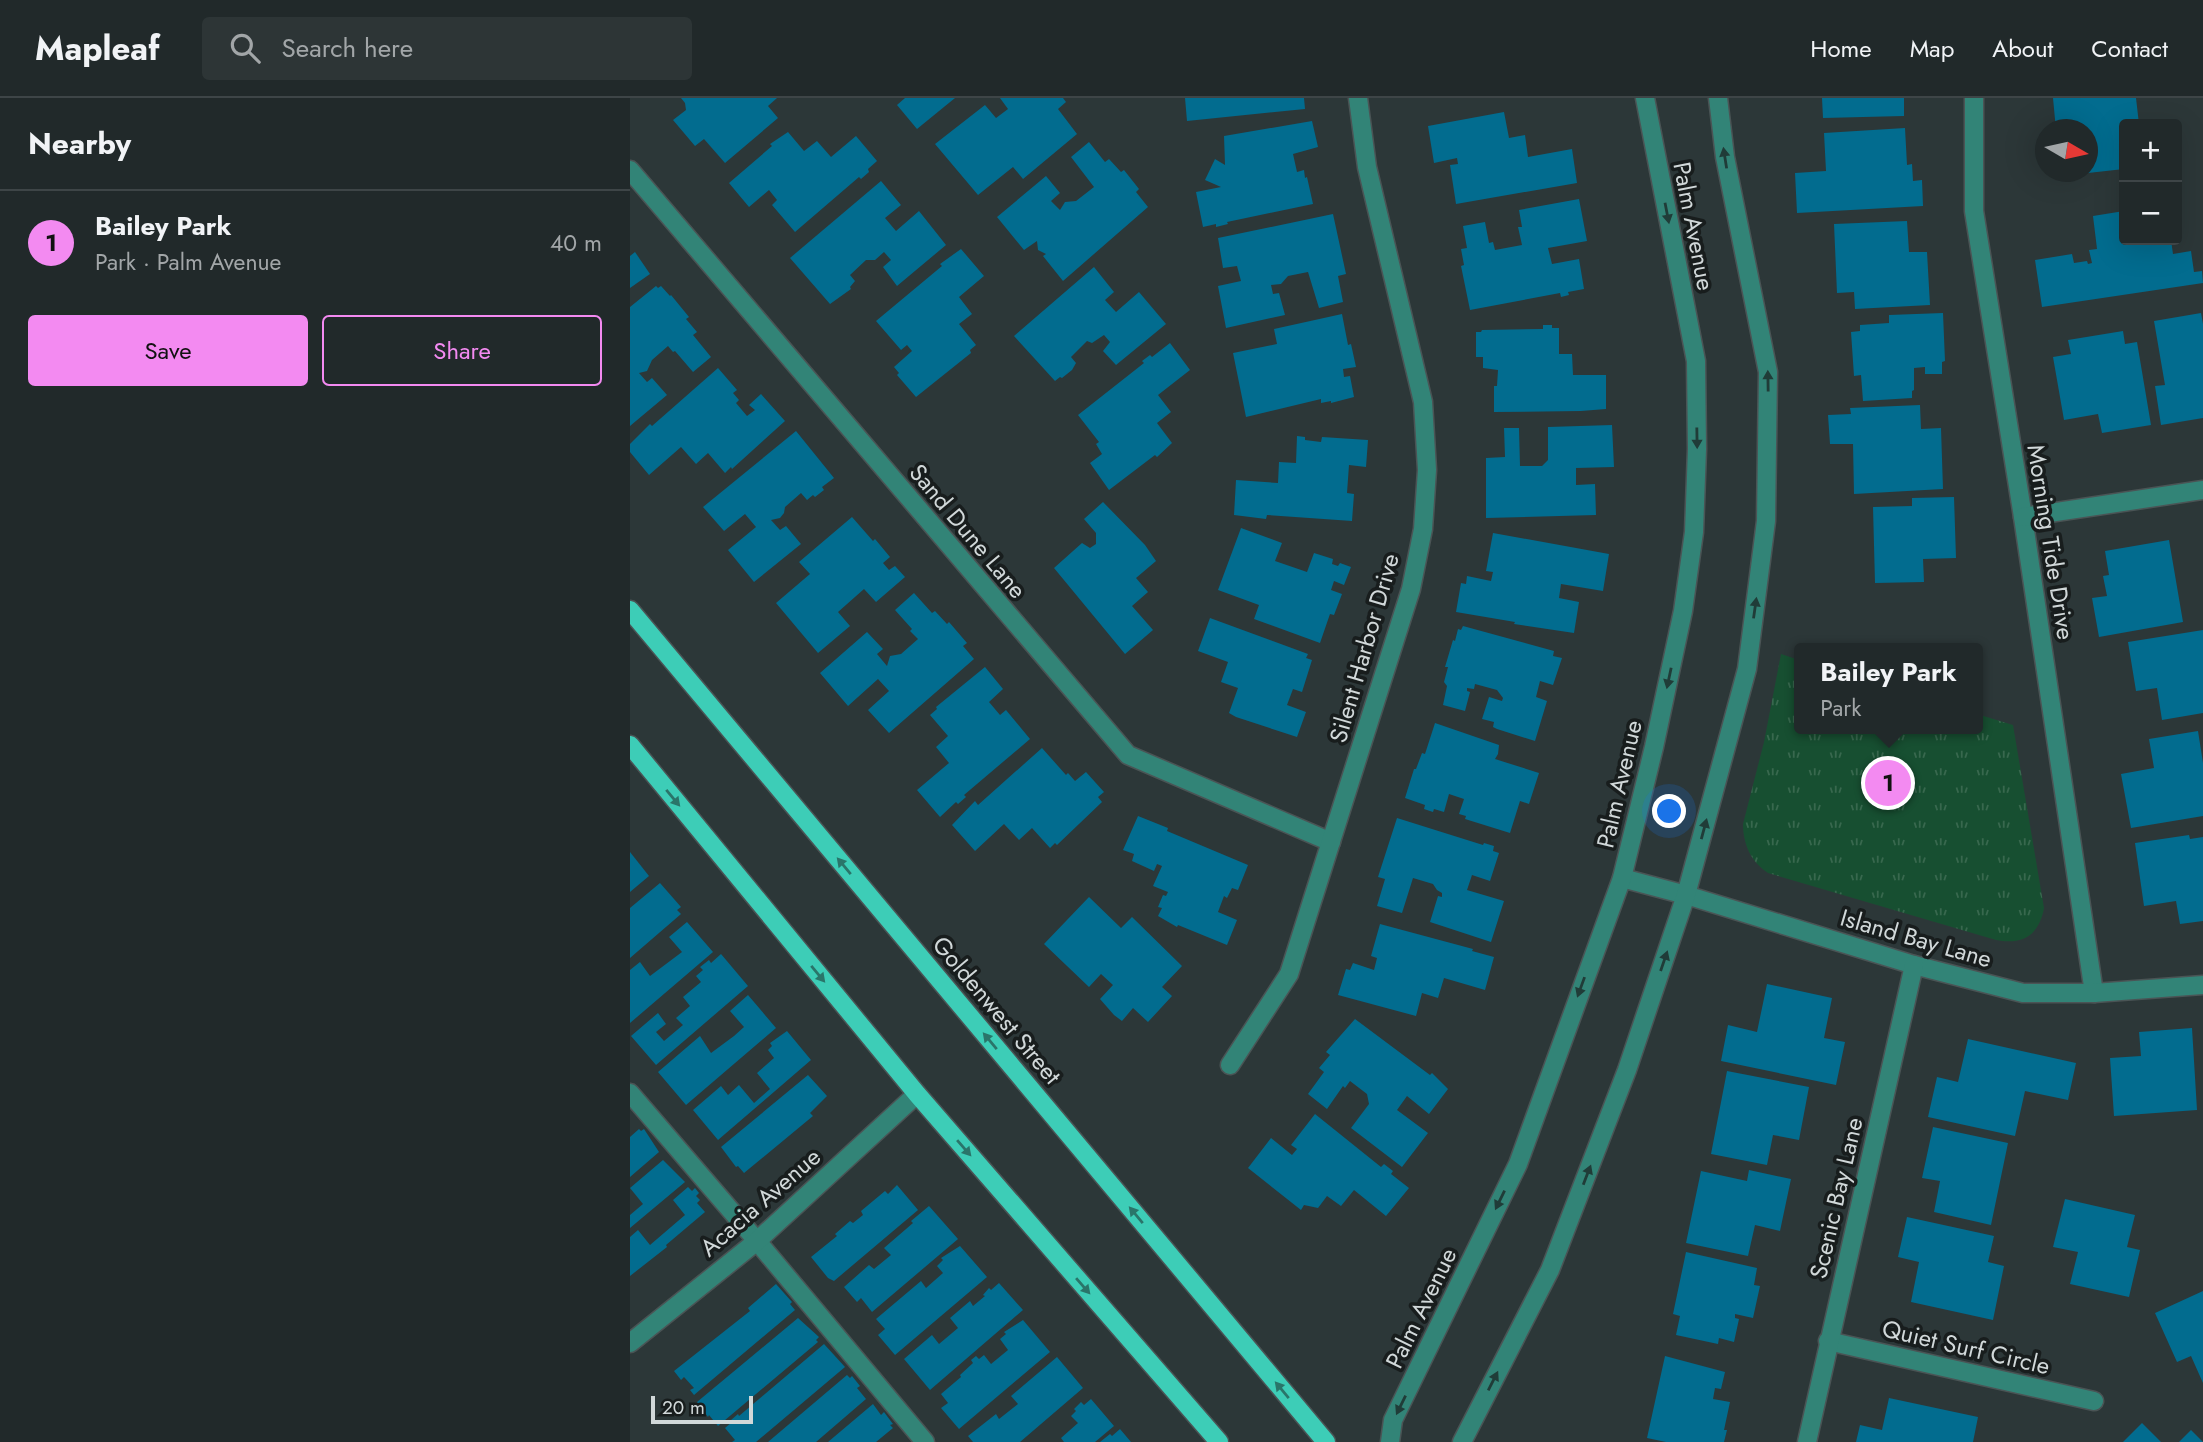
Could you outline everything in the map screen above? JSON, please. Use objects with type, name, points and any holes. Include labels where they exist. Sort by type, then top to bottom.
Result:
[{"type":"main road","name":"Goldenwest Street","points":[[630,610],[1326,1442]]},
{"type":"main road","points":[[630,746],[917,1094],[1219,1442]]},
{"type":"street","name":"Silent Harbor Drive","points":[[1230,1065],[1289,974],[1411,589],[1423,529],[1427,470],[1423,401],[1367,167],[1358,98]]},
{"type":"street","name":"Palm Avenue","points":[[1390,1442],[1394,1420],[1518,1164],[1622,878],[1683,611],[1694,532],[1696,362],[1645,98]]},
{"type":"street","name":"Palm Avenue","points":[[1462,1442],[1550,1270],[1627,1070],[1686,895],[1747,669],[1766,521],[1768,372],[1725,157],[1718,98]]},
{"type":"street","name":"Morning Tide Drive","points":[[1974,98],[1975,211],[2094,993]]},
{"type":"street","name":"Sand Dune Lane","points":[[630,170],[1128,755],[1331,842]]},
{"type":"street","points":[[2023,517],[2203,490]]},
{"type":"street","name":"Island Bay Lane","points":[[1622,878],[1914,965],[2023,993],[2094,993],[2203,985]]},
{"type":"street","name":"Scenic Bay Lane","points":[[1807,1442],[1914,965]]},
{"type":"street","points":[[630,1093],[925,1442]]},
{"type":"street","name":"Acacia Avenue","points":[[630,1342],[757,1241],[917,1094]]},
{"type":"street","name":"Quiet Surf Circle","points":[[1828,1341],[2094,1401]]},
{"type":"green space","points":[[1781,654],[1794,658],[1794,734],[1983,734],[1983,716],[2013,725],[2044,908],[2038,926],[2021,939],[1996,940],[1768,873],[1757,864],[1746,845],[1743,824],[1764,742]]},
{"type":"building","points":[[681,98],[777,98],[768,106],[778,118],[725,163],[704,139],[695,146],[673,120],[686,110]]},
{"type":"building","points":[[905,98],[955,98],[917,129],[897,105]]},
{"type":"building","points":[[1000,98],[1063,98],[1066,102],[1058,109],[1077,134],[1023,179],[1013,167],[978,195],[935,144],[985,105],[996,118],[1008,109]]},
{"type":"building","points":[[1185,98],[1304,98],[1305,109],[1187,121]]},
{"type":"building","points":[[1822,98],[1904,98],[1904,116],[1823,118]]},
{"type":"building","points":[[2053,98],[2136,98],[2138,119],[2119,119],[2119,170],[2098,172],[2098,119],[2055,119]]},
{"type":"building","points":[[1504,112],[1509,138],[1525,135],[1528,157],[1572,149],[1577,183],[1456,204],[1450,165],[1458,164],[1457,158],[1434,163],[1428,126]]},
{"type":"building","points":[[1312,121],[1318,147],[1293,154],[1297,172],[1304,170],[1305,178],[1307,177],[1313,204],[1227,222],[1228,224],[1216,227],[1216,224],[1203,227],[1196,192],[1221,187],[1205,180],[1215,159],[1225,165],[1224,136]]},
{"type":"building","points":[[1905,128],[1907,165],[1912,164],[1913,181],[1922,180],[1923,206],[1797,213],[1795,173],[1826,171],[1824,133]]},
{"type":"building","points":[[788,132],[804,151],[817,141],[831,157],[856,136],[877,161],[861,179],[859,177],[795,232],[772,205],[777,200],[769,190],[749,207],[729,183],[772,146],[770,144]]},
{"type":"building","points":[[1089,142],[1105,162],[1109,159],[1121,172],[1124,170],[1139,189],[1136,192],[1148,207],[1063,281],[1043,256],[1046,254],[1038,250],[1037,241],[1024,250],[997,217],[1046,176],[1060,193],[1051,201],[1060,210],[1065,202],[1076,201],[1094,187],[1071,157]]},
{"type":"building","points":[[881,181],[901,205],[885,218],[896,231],[919,211],[946,245],[897,286],[883,267],[891,260],[884,252],[875,260],[866,260],[850,275],[855,281],[851,289],[830,304],[790,258]]},
{"type":"building","points":[[1579,199],[1587,241],[1548,248],[1552,264],[1579,259],[1584,289],[1568,292],[1569,295],[1561,297],[1560,293],[1470,310],[1461,266],[1464,265],[1461,249],[1467,248],[1463,226],[1485,222],[1489,243],[1493,242],[1495,250],[1522,245],[1518,227],[1522,227],[1519,210]]},
{"type":"building","points":[[2119,212],[2119,245],[2172,245],[2173,254],[2191,251],[2194,272],[2202,271],[2203,283],[2042,307],[2035,260],[2072,254],[2074,263],[2092,263],[2089,250],[2097,249],[2093,216]]},
{"type":"building","points":[[1333,214],[1346,274],[1338,276],[1343,302],[1319,308],[1308,272],[1288,276],[1281,284],[1271,285],[1273,294],[1279,293],[1285,315],[1226,328],[1218,286],[1241,281],[1237,266],[1223,268],[1218,238]]},
{"type":"building","points":[[1907,221],[1909,252],[1927,252],[1930,305],[1855,309],[1854,292],[1837,293],[1834,224]]},
{"type":"building","points":[[961,249],[984,276],[959,297],[972,314],[959,324],[976,345],[970,350],[971,353],[916,397],[897,375],[899,373],[894,367],[912,351],[907,345],[901,350],[876,321],[942,266],[940,264]]},
{"type":"building","points":[[635,252],[650,274],[630,288],[630,256]]},
{"type":"building","points":[[1094,267],[1114,292],[1105,300],[1116,312],[1139,292],[1166,324],[1116,365],[1103,351],[1110,342],[1104,335],[1092,343],[1087,341],[1071,357],[1076,363],[1072,370],[1055,381],[1014,336]]},
{"type":"building","points":[[656,286],[661,286],[671,295],[689,317],[686,319],[697,332],[693,335],[711,357],[693,372],[668,346],[652,360],[647,371],[639,373],[647,382],[652,378],[667,395],[630,426],[630,307]]},
{"type":"building","points":[[1943,313],[1945,361],[1942,362],[1942,374],[1925,374],[1925,367],[1914,368],[1912,398],[1863,401],[1861,375],[1854,376],[1851,332],[1860,331],[1860,325],[1889,323],[1889,315]]},
{"type":"building","points":[[2201,313],[2203,418],[2161,425],[2155,386],[2165,385],[2154,321]]},
{"type":"building","points":[[1342,314],[1348,345],[1351,344],[1356,367],[1343,369],[1344,377],[1350,376],[1354,397],[1331,403],[1321,403],[1321,399],[1246,417],[1233,353],[1277,344],[1274,329]]},
{"type":"building","points":[[1543,325],[1559,328],[1559,354],[1572,354],[1573,375],[1606,375],[1606,409],[1494,412],[1494,386],[1497,386],[1498,370],[1483,368],[1483,357],[1476,357],[1476,332],[1543,329]]},
{"type":"building","points":[[2123,331],[2125,344],[2137,342],[2151,425],[2102,433],[2098,414],[2064,420],[2053,357],[2071,354],[2068,340]]},
{"type":"building","points":[[1170,343],[1190,370],[1158,395],[1171,412],[1157,423],[1172,443],[1157,457],[1155,455],[1109,490],[1090,463],[1102,454],[1096,444],[1099,442],[1078,415],[1144,363],[1142,361]]},
{"type":"building","points":[[718,368],[737,390],[733,393],[739,400],[736,403],[747,416],[755,410],[749,405],[761,394],[785,421],[725,473],[708,453],[696,464],[681,447],[649,475],[630,452],[630,444]]},
{"type":"building","points":[[1920,405],[1921,429],[1941,428],[1943,489],[1854,494],[1853,444],[1830,444],[1828,415],[1851,414],[1850,408]]},
{"type":"building","points":[[1612,425],[1614,467],[1576,468],[1576,485],[1595,484],[1596,515],[1486,518],[1486,458],[1505,457],[1504,428],[1519,428],[1520,466],[1542,466],[1548,460],[1548,427]]},
{"type":"building","points":[[796,431],[834,478],[822,487],[824,490],[815,497],[813,495],[807,500],[801,493],[785,507],[780,518],[771,520],[780,530],[786,526],[801,544],[754,582],[728,550],[756,527],[745,514],[724,531],[703,507]]},
{"type":"building","points":[[1297,436],[1321,442],[1322,437],[1368,440],[1366,467],[1349,465],[1347,493],[1354,494],[1352,521],[1267,515],[1266,519],[1234,515],[1236,480],[1278,483],[1279,462],[1296,463]]},
{"type":"building","points":[[1954,497],[1956,558],[1923,559],[1924,582],[1875,583],[1873,507],[1912,506],[1912,498]]},
{"type":"building","points":[[1103,502],[1145,545],[1156,561],[1136,578],[1148,592],[1132,606],[1153,630],[1125,654],[1054,568],[1082,543],[1090,548],[1096,544],[1096,533],[1084,519]]},
{"type":"building","points":[[852,517],[890,557],[883,563],[889,570],[895,566],[905,577],[876,602],[864,589],[838,612],[850,626],[818,653],[776,603],[810,574],[799,562]]},
{"type":"building","points":[[1241,528],[1282,543],[1275,561],[1307,572],[1314,553],[1333,559],[1332,564],[1338,566],[1340,563],[1351,567],[1344,585],[1334,581],[1331,590],[1342,594],[1334,615],[1330,614],[1320,643],[1254,619],[1259,605],[1218,590]]},
{"type":"building","points":[[1493,533],[1609,554],[1603,591],[1561,584],[1559,598],[1579,602],[1574,633],[1456,612],[1461,583],[1466,584],[1467,576],[1491,581],[1493,572],[1486,571]]},
{"type":"building","points":[[2169,540],[2183,622],[2099,637],[2092,598],[2107,596],[2103,576],[2109,575],[2105,551]]},
{"type":"building","points":[[914,593],[932,613],[935,611],[947,624],[949,622],[967,643],[963,646],[974,659],[889,733],[868,710],[889,691],[878,679],[848,706],[820,673],[867,632],[883,649],[877,654],[887,666],[890,656],[901,654],[918,639],[895,610]]},
{"type":"building","points":[[1210,618],[1308,654],[1306,658],[1312,660],[1302,692],[1293,689],[1287,705],[1306,712],[1297,737],[1229,713],[1238,688],[1221,682],[1228,662],[1198,651]]},
{"type":"building","points":[[1463,626],[1554,651],[1553,656],[1562,658],[1553,685],[1540,681],[1536,697],[1547,701],[1535,741],[1497,729],[1493,727],[1494,722],[1482,719],[1489,697],[1502,701],[1503,698],[1497,690],[1475,684],[1474,689],[1467,688],[1470,692],[1465,711],[1443,705],[1448,667],[1445,667],[1453,640],[1455,641],[1458,629],[1461,630]]},
{"type":"building","points":[[2203,630],[2203,713],[2162,720],[2157,688],[2136,691],[2128,642]]},
{"type":"building","points":[[985,667],[1003,689],[989,702],[1000,715],[1006,710],[1030,739],[940,817],[917,790],[949,763],[936,747],[948,736],[930,715]]},
{"type":"building","points":[[1435,723],[1499,745],[1495,759],[1539,773],[1529,804],[1520,801],[1510,833],[1465,819],[1466,816],[1459,814],[1464,799],[1449,794],[1444,812],[1424,809],[1425,805],[1405,798],[1414,769],[1422,753],[1425,754]]},
{"type":"building","points":[[2198,731],[2203,763],[2203,816],[2131,828],[2121,774],[2154,768],[2149,739]]},
{"type":"building","points":[[1042,748],[1066,775],[1068,773],[1075,781],[1086,772],[1104,792],[1098,797],[1102,802],[1057,845],[1055,843],[1050,848],[1032,828],[1019,840],[1004,824],[975,851],[952,825],[975,801],[978,805]]},
{"type":"building","points":[[1138,816],[1248,865],[1238,890],[1232,888],[1227,898],[1224,896],[1218,912],[1237,920],[1227,945],[1178,925],[1177,927],[1158,916],[1163,895],[1166,896],[1168,892],[1153,886],[1162,866],[1157,864],[1154,871],[1132,861],[1134,854],[1123,850]]},
{"type":"building","points":[[1397,818],[1494,846],[1493,851],[1499,853],[1490,881],[1472,875],[1467,890],[1504,901],[1491,942],[1430,922],[1438,896],[1442,897],[1442,893],[1433,884],[1413,878],[1402,913],[1377,906],[1385,879],[1378,877]]},
{"type":"building","points":[[2189,835],[2190,839],[2203,837],[2203,921],[2180,924],[2176,901],[2144,906],[2135,843]]},
{"type":"building","points":[[630,852],[649,876],[630,892]]},
{"type":"building","points":[[660,883],[681,907],[677,910],[681,914],[630,958],[630,908]]},
{"type":"building","points":[[1089,897],[1121,928],[1132,917],[1182,966],[1162,987],[1172,996],[1148,1022],[1133,1008],[1122,1021],[1114,1015],[1100,999],[1113,985],[1101,974],[1089,987],[1044,944]]},
{"type":"building","points":[[687,922],[713,952],[630,1023],[630,970],[640,962],[650,976],[682,952],[669,937]]},
{"type":"building","points":[[1380,924],[1494,957],[1485,990],[1444,978],[1438,998],[1422,993],[1416,1016],[1338,995],[1346,969],[1350,970],[1353,963],[1374,970],[1377,958],[1371,956]]},
{"type":"building","points":[[721,954],[748,986],[656,1065],[631,1036],[658,1013],[666,1024],[656,1032],[664,1041],[683,1025],[676,1018],[690,1006],[683,997],[701,982],[696,976],[703,970],[700,967],[709,960],[711,963]]},
{"type":"building","points":[[1767,984],[1832,998],[1824,1038],[1845,1042],[1836,1085],[1721,1061],[1728,1025],[1757,1032]]},
{"type":"building","points":[[748,995],[776,1028],[686,1105],[658,1072],[700,1036],[711,1053],[734,1036],[744,1027],[730,1011]]},
{"type":"building","points":[[1355,1019],[1430,1075],[1432,1073],[1448,1089],[1429,1114],[1407,1096],[1397,1110],[1428,1133],[1402,1167],[1351,1128],[1369,1104],[1367,1094],[1350,1081],[1345,1088],[1343,1086],[1327,1109],[1308,1094],[1324,1072],[1319,1068],[1330,1055],[1326,1052]]},
{"type":"building","points":[[2192,1028],[2197,1110],[2114,1116],[2110,1058],[2141,1056],[2139,1032]]},
{"type":"building","points":[[787,1031],[811,1060],[718,1140],[693,1110],[721,1086],[728,1095],[739,1085],[754,1103],[770,1089],[757,1073],[774,1058],[768,1050],[772,1046],[770,1043]]},
{"type":"building","points":[[1968,1039],[2076,1063],[2068,1100],[2025,1091],[2015,1136],[1928,1117],[1937,1077],[1958,1082]]},
{"type":"building","points":[[1727,1071],[1809,1087],[1799,1140],[1773,1135],[1767,1165],[1711,1154]]},
{"type":"building","points":[[808,1075],[827,1096],[810,1113],[813,1116],[744,1173],[721,1147]]},
{"type":"building","points":[[1315,1114],[1381,1167],[1384,1164],[1393,1171],[1391,1174],[1409,1188],[1386,1216],[1354,1190],[1341,1206],[1327,1196],[1318,1208],[1304,1205],[1301,1210],[1248,1168],[1271,1138],[1292,1155],[1297,1149],[1291,1145]]},
{"type":"building","points":[[1933,1127],[2008,1143],[1991,1225],[1934,1212],[1940,1181],[1922,1178]]},
{"type":"building","points":[[639,1129],[644,1129],[659,1152],[630,1177],[630,1137]]},
{"type":"building","points":[[663,1160],[685,1182],[630,1228],[630,1215],[643,1204],[630,1188]]},
{"type":"building","points":[[1749,1170],[1791,1179],[1780,1231],[1755,1225],[1748,1256],[1686,1243],[1701,1171],[1747,1181]]},
{"type":"building","points":[[897,1185],[918,1210],[834,1281],[828,1278],[811,1257],[837,1236],[835,1234],[850,1221],[853,1223],[863,1215],[861,1211],[885,1191],[888,1194]]},
{"type":"building","points":[[688,1187],[692,1191],[695,1188],[699,1193],[696,1196],[700,1200],[697,1203],[705,1212],[630,1276],[630,1237],[638,1230],[650,1245],[685,1215],[673,1200]]},
{"type":"building","points":[[2065,1199],[2135,1215],[2127,1247],[2140,1250],[2129,1297],[2070,1284],[2078,1252],[2053,1247]]},
{"type":"building","points":[[929,1206],[958,1239],[872,1312],[861,1298],[857,1302],[844,1287],[869,1265],[874,1269],[891,1255],[884,1248]]},
{"type":"building","points":[[1907,1217],[1994,1236],[1988,1262],[2004,1266],[1993,1320],[1911,1302],[1919,1262],[1898,1257]]},
{"type":"building","points":[[960,1246],[987,1277],[895,1355],[878,1335],[885,1329],[876,1319],[921,1281],[926,1288],[943,1273],[937,1266],[943,1260],[941,1258]]},
{"type":"building","points":[[1686,1252],[1757,1268],[1754,1285],[1760,1286],[1753,1318],[1735,1314],[1735,1318],[1739,1319],[1734,1342],[1719,1338],[1718,1344],[1676,1335],[1680,1316],[1673,1314]]},
{"type":"building","points":[[999,1283],[1023,1310],[930,1390],[904,1359],[932,1335],[939,1344],[958,1328],[950,1318],[970,1301],[973,1306],[985,1296],[983,1295],[989,1288],[991,1290]]},
{"type":"building","points":[[776,1284],[792,1302],[790,1304],[795,1310],[694,1395],[690,1390],[694,1388],[684,1377],[681,1380],[674,1371],[750,1311],[748,1308]]},
{"type":"building","points":[[2203,1291],[2203,1383],[2191,1356],[2177,1362],[2155,1313]]},
{"type":"building","points":[[798,1318],[819,1337],[816,1340],[818,1342],[718,1426],[697,1402]]},
{"type":"building","points":[[1023,1320],[1050,1352],[959,1429],[941,1408],[948,1403],[941,1394],[961,1377],[976,1356],[979,1359],[984,1355],[991,1364],[1008,1350],[1000,1339],[1006,1334],[1004,1332]]},
{"type":"building","points":[[824,1344],[845,1367],[756,1442],[732,1442],[735,1440],[725,1428],[731,1420]]},
{"type":"building","points":[[1665,1356],[1725,1372],[1721,1389],[1715,1388],[1713,1399],[1730,1402],[1724,1442],[1666,1442],[1647,1438]]},
{"type":"building","points":[[1057,1357],[1083,1388],[1020,1442],[973,1442],[968,1436],[996,1414],[999,1419],[1018,1404],[1011,1396]]},
{"type":"building","points":[[847,1375],[850,1378],[852,1376],[860,1386],[857,1388],[866,1399],[816,1442],[768,1442]]},
{"type":"building","points":[[1889,1398],[1978,1417],[1973,1442],[1856,1442],[1860,1425],[1882,1430]]},
{"type":"building","points":[[1091,1399],[1114,1426],[1095,1442],[1064,1442],[1061,1438],[1078,1423],[1071,1416],[1076,1411],[1074,1409],[1081,1402],[1084,1405]]},
{"type":"building","points":[[873,1404],[881,1415],[884,1412],[893,1428],[876,1442],[828,1442]]},
{"type":"building","points":[[2142,1423],[2161,1442],[2123,1442]]},
{"type":"building","points":[[1120,1429],[1131,1442],[1100,1442],[1110,1434],[1112,1436]]},
{"type":"building","points":[[2191,1430],[2203,1442],[2179,1442]]},
{"type":"place","name":"Bailey Park","points":[[1888,783]]}]
